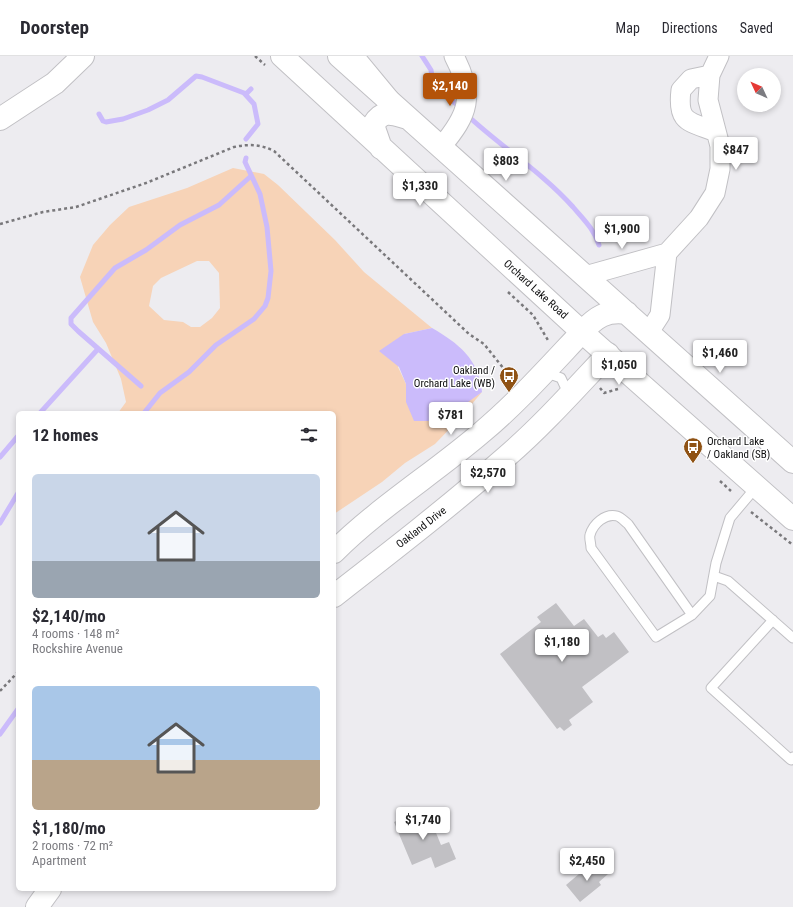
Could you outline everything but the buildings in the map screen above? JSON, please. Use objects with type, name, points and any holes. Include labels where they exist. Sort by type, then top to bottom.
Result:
[{"type":"main road","points":[[0,119],[55,83],[83,56]]},
{"type":"main road","name":"Orchard Lake Road","points":[[282,56],[582,332],[793,519]]},
{"type":"main road","points":[[338,56],[793,462]]},
{"type":"main road","points":[[352,56],[390,102]]},
{"type":"main road","points":[[381,148],[373,125],[378,117],[386,113],[408,118]]},
{"type":"main road","points":[[336,550],[373,518],[481,434],[524,394],[582,332],[603,314],[616,311],[626,312]]},
{"type":"main road","name":"Oakland Drive","points":[[336,594],[501,462],[534,432],[608,354]]},
{"type":"main road","points":[[37,907],[49,891]]},
{"type":"street","points":[[441,147],[458,127],[465,112],[466,96],[464,82],[454,56]]},
{"type":"street","points":[[585,276],[667,253],[699,218],[715,193],[720,168],[720,146],[708,100],[710,75],[719,56]]},
{"type":"street","points":[[710,75],[691,79],[681,90],[679,107],[686,120],[716,132]]},
{"type":"street","points":[[649,332],[660,315],[667,253]]},
{"type":"lane","points":[[539,378],[550,374],[561,378],[566,389],[564,400]]},
{"type":"lane","points":[[692,615],[628,524],[618,516],[602,518],[594,526],[589,536],[591,548],[656,637],[692,615],[710,596],[722,543],[730,518],[757,486]]},
{"type":"lane","points":[[714,576],[728,581],[793,638]]},
{"type":"lane","points":[[773,620],[711,688],[790,760],[793,757]]},
{"type":"path","points":[[0,224],[83,204],[146,183],[234,147],[249,144],[262,145],[274,150],[469,334],[484,344],[524,394]]},
{"type":"path","points":[[0,691],[16,674]]},
{"type":"shaded area","points":[[233,168],[264,174],[278,185],[335,240],[364,272],[432,328],[404,334],[398,367],[406,384],[406,402],[454,410],[482,392],[435,444],[405,463],[382,482],[336,513],[336,411],[119,411],[126,402],[121,379],[106,343],[93,322],[80,277],[93,245],[110,225],[129,207],[187,188]],"holes":[[[197,261],[209,261],[219,273],[220,308],[212,318],[200,327],[191,327],[183,322],[164,320],[149,306],[153,286],[161,278]]]},
{"type":"shaded area","points":[[432,328],[466,353],[477,370],[482,392],[464,405],[434,421],[414,421],[406,402],[406,384],[399,367],[379,351],[404,334]]},
{"type":"waterway","points":[[422,56],[431,70],[433,82],[460,108]]},
{"type":"waterway","points":[[99,114],[103,121],[106,122],[123,119],[148,110],[168,100],[196,76],[202,77],[244,93],[254,104],[258,124],[246,139]]},
{"type":"waterway","points":[[244,93],[246,94],[251,89]]},
{"type":"waterway","points":[[467,115],[561,194],[588,225],[599,245]]},
{"type":"waterway","points":[[146,411],[160,393],[189,372],[216,345],[254,319],[265,306],[268,298],[271,271],[267,227],[260,194],[245,162],[246,158]]},
{"type":"waterway","points":[[141,386],[78,331],[71,324],[71,318],[115,268],[146,250],[180,225],[219,205],[251,176]]},
{"type":"waterway","points":[[42,411],[98,349]]},
{"type":"waterway","points":[[0,457],[16,438]]},
{"type":"waterway","points":[[0,523],[16,496]]},
{"type":"waterway","points":[[0,734],[16,712]]},
{"type":"place","name":"Oakland / Orchard Lake (WB)","points":[[509,393]]},
{"type":"place","name":"Orchard Lake / Oakland (SB)","points":[[693,464]]}]
